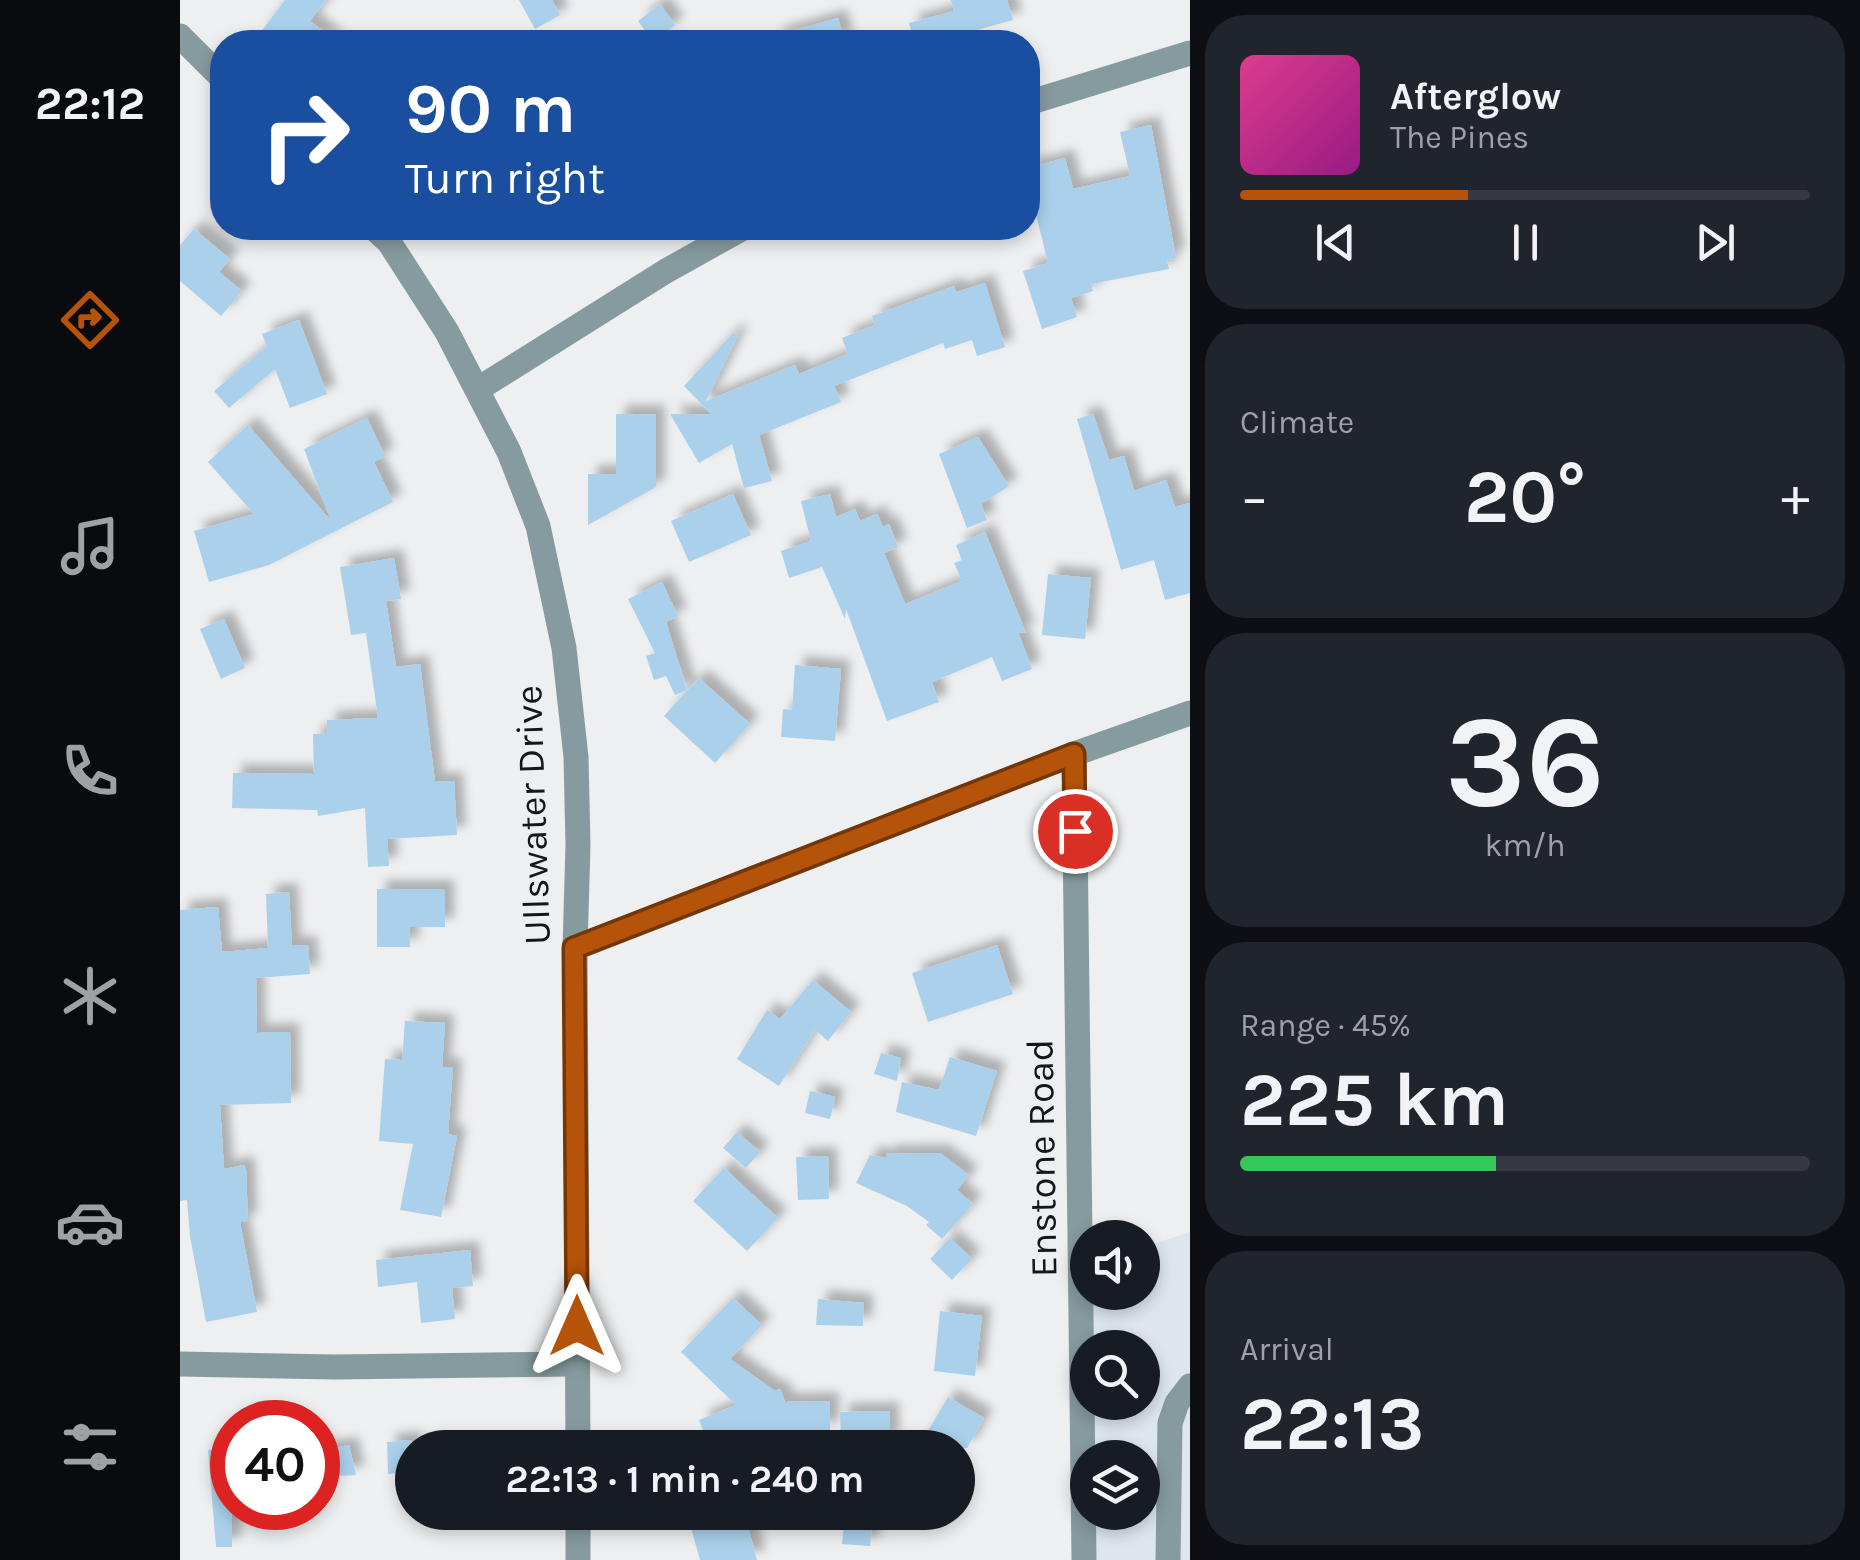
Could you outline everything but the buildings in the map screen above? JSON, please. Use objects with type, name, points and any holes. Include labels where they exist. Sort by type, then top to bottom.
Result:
[{"type":"street","points":[[180,36],[210,66]]},
{"type":"street","points":[[1040,99],[1190,53]]},
{"type":"street","name":"Ullswater Drive","points":[[387,240],[478,388],[509,452],[538,526],[564,648],[576,757],[578,1430]]},
{"type":"street","points":[[478,388],[722,240]]},
{"type":"street","points":[[574,948],[1074,754],[1190,714]]},
{"type":"street","name":"Enstone Road","points":[[1074,754],[1084,1560]]},
{"type":"street","points":[[180,1364],[577,1364]]},
{"type":"street","points":[[1168,1560],[1170,1423],[1177,1403],[1190,1386]]},
{"type":"street","points":[[578,1530],[578,1560]]},
{"type":"shaded area","points":[[1190,1232],[1190,1560],[1095,1560],[1095,1530],[1160,1530],[1160,1440],[1094,1440],[1094,1420],[1160,1420],[1160,1330],[1093,1330],[1092,1310],[1160,1310],[1160,1242]]},
{"type":"route","points":[[577,1326],[574,948],[1074,754],[1075,831]]}]
